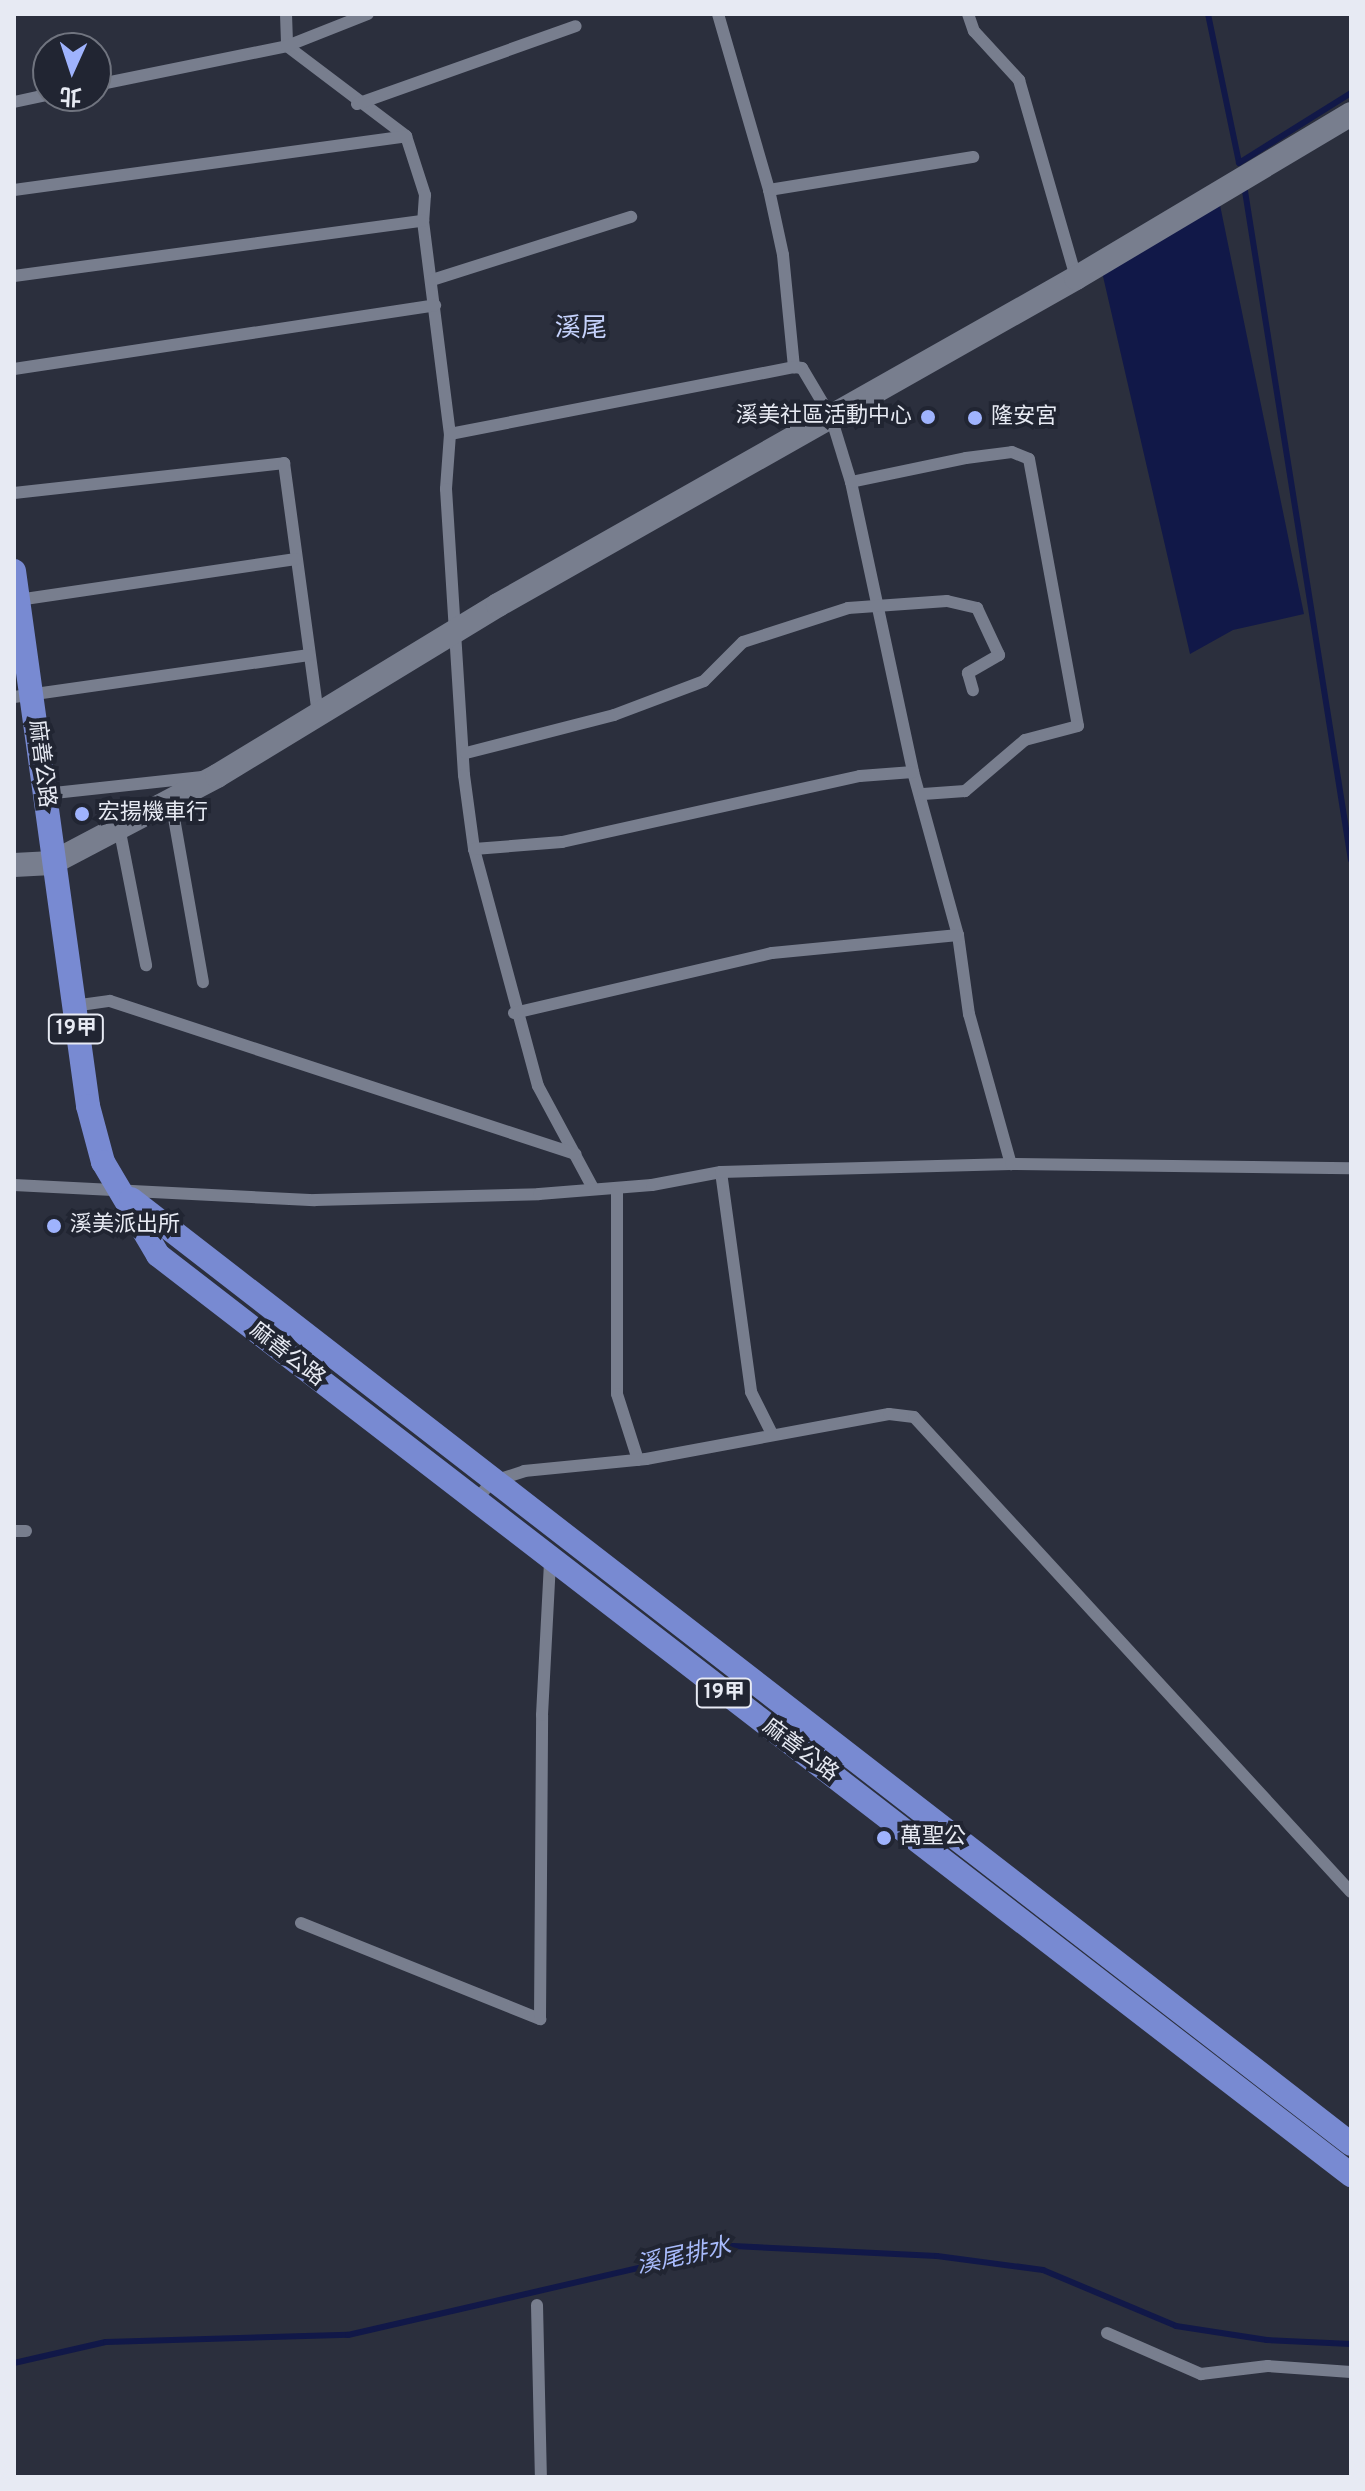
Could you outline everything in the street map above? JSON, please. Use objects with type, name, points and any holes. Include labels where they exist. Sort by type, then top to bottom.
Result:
[{"type":"main road","name":"麻善公路","points":[[14,571],[23,697],[45,794],[52,863],[93,1128],[119,1190],[158,1255],[550,1561],[1351,2175]]},
{"type":"main road","name":"麻善公路","points":[[119,1190],[491,1482],[1351,2144]]},
{"type":"street","points":[[14,865],[52,863],[217,776],[458,628],[1076,278],[1351,114]]},
{"type":"lane","points":[[286,14],[287,46],[357,104],[406,136],[425,195],[423,221],[450,434],[446,489],[474,849],[514,1013],[538,1086],[593,1188]]},
{"type":"lane","points":[[112,82],[287,46],[368,14]]},
{"type":"lane","points":[[718,14],[769,190],[783,255],[794,367]]},
{"type":"lane","points":[[968,14],[974,31],[1019,80],[1076,278]]},
{"type":"lane","points":[[357,104],[576,26]]},
{"type":"lane","points":[[14,190],[406,136]]},
{"type":"lane","points":[[769,190],[973,157]]},
{"type":"lane","points":[[432,280],[631,217]]},
{"type":"lane","points":[[14,276],[423,221]]},
{"type":"lane","points":[[14,369],[435,305]]},
{"type":"lane","points":[[450,434],[794,367],[802,368],[831,417],[851,482],[913,772],[923,794],[958,935],[969,1014],[1011,1164]]},
{"type":"lane","points":[[851,482],[978,456],[1012,452],[1029,459],[1078,726],[1025,740],[965,791],[923,794]]},
{"type":"lane","points":[[14,493],[284,463],[318,716]]},
{"type":"lane","points":[[18,600],[296,559]]},
{"type":"lane","points":[[466,753],[614,715],[704,681],[743,642],[848,608],[876,604],[947,601],[977,608],[999,655],[968,673],[973,690]]},
{"type":"lane","points":[[23,697],[309,655]]},
{"type":"lane","points":[[474,849],[562,842],[860,776],[913,772]]},
{"type":"lane","points":[[45,794],[217,776]]},
{"type":"lane","points":[[171,801],[203,982]]},
{"type":"lane","points":[[119,827],[146,965]]},
{"type":"lane","points":[[514,1013],[772,953],[958,935]]},
{"type":"lane","points":[[73,1006],[110,1001],[575,1154]]},
{"type":"lane","points":[[14,1185],[119,1190],[165,1197],[315,1200],[617,1188],[721,1172],[1011,1164],[1351,1168]]},
{"type":"lane","points":[[721,1172],[751,1392],[772,1434]]},
{"type":"lane","points":[[617,1188],[617,1394],[638,1460]]},
{"type":"lane","points":[[475,1502],[491,1482],[524,1471],[638,1460],[889,1414],[914,1417],[1351,1892]]},
{"type":"lane","points":[[301,1923],[540,2019],[542,1715],[550,1561]]},
{"type":"lane","points":[[537,2305],[541,2477]]},
{"type":"lane","points":[[1107,2333],[1201,2374],[1268,2366],[1351,2372]]},
{"type":"shaded area","points":[[1220,205],[1304,614],[1233,630],[1190,654],[1102,272]]},
{"type":"waterway","points":[[1208,14],[1239,163],[1351,93]]},
{"type":"waterway","points":[[1245,191],[1351,860]]},
{"type":"waterway","name":"溪尾排水","points":[[14,2363],[106,2342],[348,2335],[733,2246],[937,2256],[1043,2270],[1176,2326],[1267,2340],[1351,2344]]},
{"type":"place","name":"溪美社區活動中心","points":[[928,417]]},
{"type":"place","name":"隆安宮","points":[[975,418]]},
{"type":"place","name":"宏揚機車行","points":[[82,814]]},
{"type":"place","name":"溪美派出所","points":[[54,1226]]},
{"type":"place","name":"萬聖公","points":[[884,1838]]},
{"type":"district","name":"溪尾","points":[[581,330]]}]
